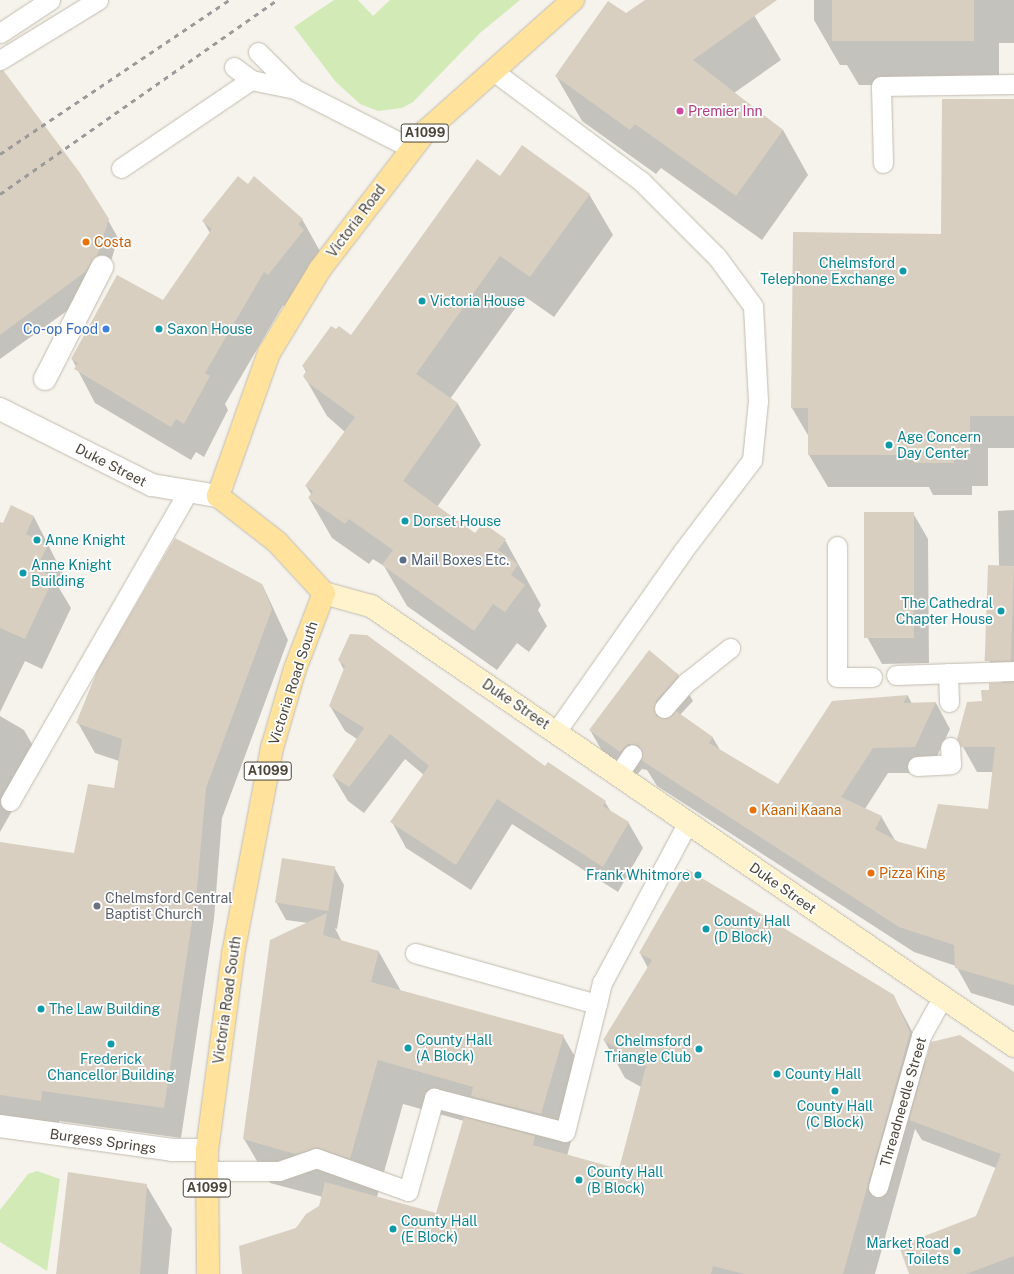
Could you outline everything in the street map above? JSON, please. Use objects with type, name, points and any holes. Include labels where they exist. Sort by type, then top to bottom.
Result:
[{"type":"main road","name":"Victoria Road","points":[[218,496],[269,353],[320,269],[411,148],[492,70],[573,0]]},
{"type":"main road","name":"Duke Street","points":[[218,496],[278,542],[324,593]]},
{"type":"main road","name":"Victoria Road South","points":[[208,1274],[207,1160],[233,954],[272,748],[295,669],[324,593]]},
{"type":"street","points":[[45,379],[102,267]]},
{"type":"street","name":"Duke Street","points":[[0,409],[152,485],[218,496]]},
{"type":"street","name":"Duke Street","points":[[324,593],[371,606],[1014,1046]]},
{"type":"street","name":"Burgess Springs","points":[[0,1126],[172,1150],[207,1160]]},
{"type":"lane","points":[[0,33],[50,0]]},
{"type":"lane","points":[[0,60],[98,0]]},
{"type":"lane","points":[[258,52],[295,89]]},
{"type":"lane","points":[[234,67],[250,80],[295,89],[411,148]]},
{"type":"lane","points":[[492,70],[641,181],[717,257],[754,306],[758,401],[752,460],[683,551],[556,732]]},
{"type":"lane","points":[[121,168],[250,80]]},
{"type":"lane","points":[[883,163],[881,86],[1014,84]]},
{"type":"lane","points":[[10,802],[188,491]]},
{"type":"lane","points":[[837,546],[837,677],[872,677]]},
{"type":"lane","points":[[664,708],[687,682],[730,648]]},
{"type":"lane","points":[[896,675],[1014,671]]},
{"type":"lane","points":[[948,673],[949,702]]},
{"type":"lane","points":[[917,766],[951,764],[950,747]]},
{"type":"lane","points":[[618,775],[632,754]]},
{"type":"lane","points":[[207,1160],[279,1171],[316,1158],[408,1191],[434,1098],[565,1132],[602,983],[688,822]]},
{"type":"lane","points":[[415,953],[597,1004]]},
{"type":"lane","name":"Threadneedle Street","points":[[878,1187],[921,1036],[942,998]]},
{"type":"green space","points":[[334,0],[358,0],[373,16],[390,0],[520,0],[480,33],[413,102],[402,108],[378,111],[360,104],[335,81],[294,27]]},
{"type":"green space","points":[[37,1171],[60,1179],[47,1271],[0,1242],[0,1210],[28,1174]]},
{"type":"building","name":"Premier Inn","points":[[645,0],[777,0],[693,60],[783,130],[736,196],[635,124],[630,130],[555,76],[608,1],[626,13]]},
{"type":"building","points":[[832,0],[974,0],[974,41],[832,41]]},
{"type":"building","points":[[3,70],[80,173],[109,219],[97,256],[85,272],[0,335],[0,71]]},
{"type":"building","name":"Chelmsford Telephone Exchange","points":[[942,99],[1014,99],[1014,416],[970,416],[970,454],[954,454],[954,463],[914,463],[914,455],[808,455],[808,408],[791,408],[793,232],[941,234]]},
{"type":"building","name":"Victoria House","points":[[522,145],[590,194],[530,277],[500,256],[416,374],[458,403],[403,481],[475,533],[483,523],[506,539],[498,550],[518,564],[511,575],[525,585],[505,612],[493,604],[474,631],[382,565],[393,550],[349,519],[345,524],[308,498],[313,491],[305,486],[355,417],[307,382],[303,376],[307,370],[302,366],[331,326],[336,329],[339,326],[351,335],[477,159],[500,176]]},
{"type":"building","name":"Saxon House","points":[[238,176],[248,184],[254,176],[303,219],[298,224],[304,230],[268,275],[264,272],[205,373],[210,376],[184,424],[176,419],[171,427],[74,369],[78,363],[71,359],[117,275],[163,300],[212,229],[202,221]]},
{"type":"building","name":"Anne Knight Building","points":[[11,505],[34,516],[26,534],[48,545],[36,569],[54,577],[25,639],[0,628],[0,522],[3,523]]},
{"type":"building","points":[[864,512],[914,512],[914,638],[864,638]]},
{"type":"building","points":[[175,538],[262,584],[272,609],[206,788],[197,889],[164,1108],[42,1091],[41,1101],[0,1095],[0,842],[74,853],[88,784],[114,788],[122,739],[76,723],[98,669]]},
{"type":"building","name":"The Cathedral Chapter House","points":[[988,565],[1014,566],[1011,662],[985,661]]},
{"type":"building","points":[[350,634],[367,635],[545,766],[548,762],[606,801],[603,806],[629,822],[603,867],[497,799],[456,865],[390,822],[429,766],[390,734],[349,787],[332,776],[364,728],[329,706],[345,666],[338,660]]},
{"type":"building","points":[[649,650],[679,675],[656,701],[656,716],[667,719],[676,711],[713,737],[709,743],[778,784],[832,701],[908,695],[903,703],[936,702],[915,747],[873,748],[841,797],[882,816],[875,829],[899,842],[926,849],[938,804],[988,809],[995,747],[961,747],[957,739],[967,702],[982,701],[981,690],[989,690],[989,683],[1014,682],[1014,985],[955,968],[954,945],[899,927],[641,760],[642,750],[638,745],[628,744],[620,752],[589,730]]},
{"type":"building","points":[[282,858],[335,866],[328,911],[275,902]]},
{"type":"building","name":"County Hall","points":[[687,869],[894,995],[910,1033],[843,1274],[744,1274],[713,1266],[711,1274],[242,1274],[239,1246],[296,1228],[306,1214],[319,1206],[325,1182],[436,1213],[464,1117],[535,1136],[533,1145],[619,1169],[646,1066],[603,1040],[652,960],[639,953]]},
{"type":"building","name":"County Hall (A Block)","points":[[327,913],[323,935],[379,951],[371,982],[564,1035],[541,1114],[471,1096],[473,1087],[378,1060],[350,1159],[319,1148],[295,1154],[243,1139],[270,940]]},
{"type":"building","points":[[960,1035],[1014,1072],[1014,1256],[966,1274],[909,1274],[899,1246],[976,1216],[1001,1154],[909,1120],[931,1042]]},
{"type":"building","points":[[68,1172],[147,1184],[140,1274],[56,1274]]},
{"type":"railway","points":[[0,154],[229,0]]},
{"type":"railway","points":[[0,194],[277,0]]},
{"type":"place","name":"Premier Inn","points":[[680,111]]},
{"type":"place","name":"Costa","points":[[86,242]]},
{"type":"place","name":"Chelmsford Telephone Exchange","points":[[903,271]]},
{"type":"place","name":"Victoria House","points":[[422,301]]},
{"type":"place","name":"Co-op Food","points":[[106,329]]},
{"type":"place","name":"Saxon House","points":[[159,329]]},
{"type":"place","name":"Age Concern Day Center","points":[[889,445]]},
{"type":"place","name":"Dorset House","points":[[405,521]]},
{"type":"place","name":"Anne Knight","points":[[37,540]]},
{"type":"place","name":"Mail Boxes Etc.","points":[[403,560]]},
{"type":"place","name":"Anne Knight Building","points":[[23,573]]},
{"type":"place","name":"The Cathedral Chapter House","points":[[1001,611]]},
{"type":"place","name":"Kaani Kaana","points":[[753,810]]},
{"type":"place","name":"Pizza King","points":[[871,873]]},
{"type":"place","name":"Frank Whitmore","points":[[698,875]]},
{"type":"place","name":"Chelmsford Central Baptist Church","points":[[97,906]]},
{"type":"place","name":"County Hall (D Block)","points":[[706,929]]},
{"type":"place","name":"The Law Building","points":[[41,1009]]},
{"type":"place","name":"Frederick Chancellor Building","points":[[111,1044]]},
{"type":"place","name":"County Hall (A Block)","points":[[408,1048]]},
{"type":"place","name":"Chelmsford Triangle Club","points":[[699,1049]]},
{"type":"place","name":"County Hall","points":[[777,1074]]},
{"type":"place","name":"County Hall (C Block)","points":[[835,1091]]},
{"type":"place","name":"County Hall (B Block)","points":[[579,1180]]},
{"type":"place","name":"County Hall (E Block)","points":[[393,1229]]},
{"type":"place","name":"Market Road Toilets","points":[[957,1251]]}]
